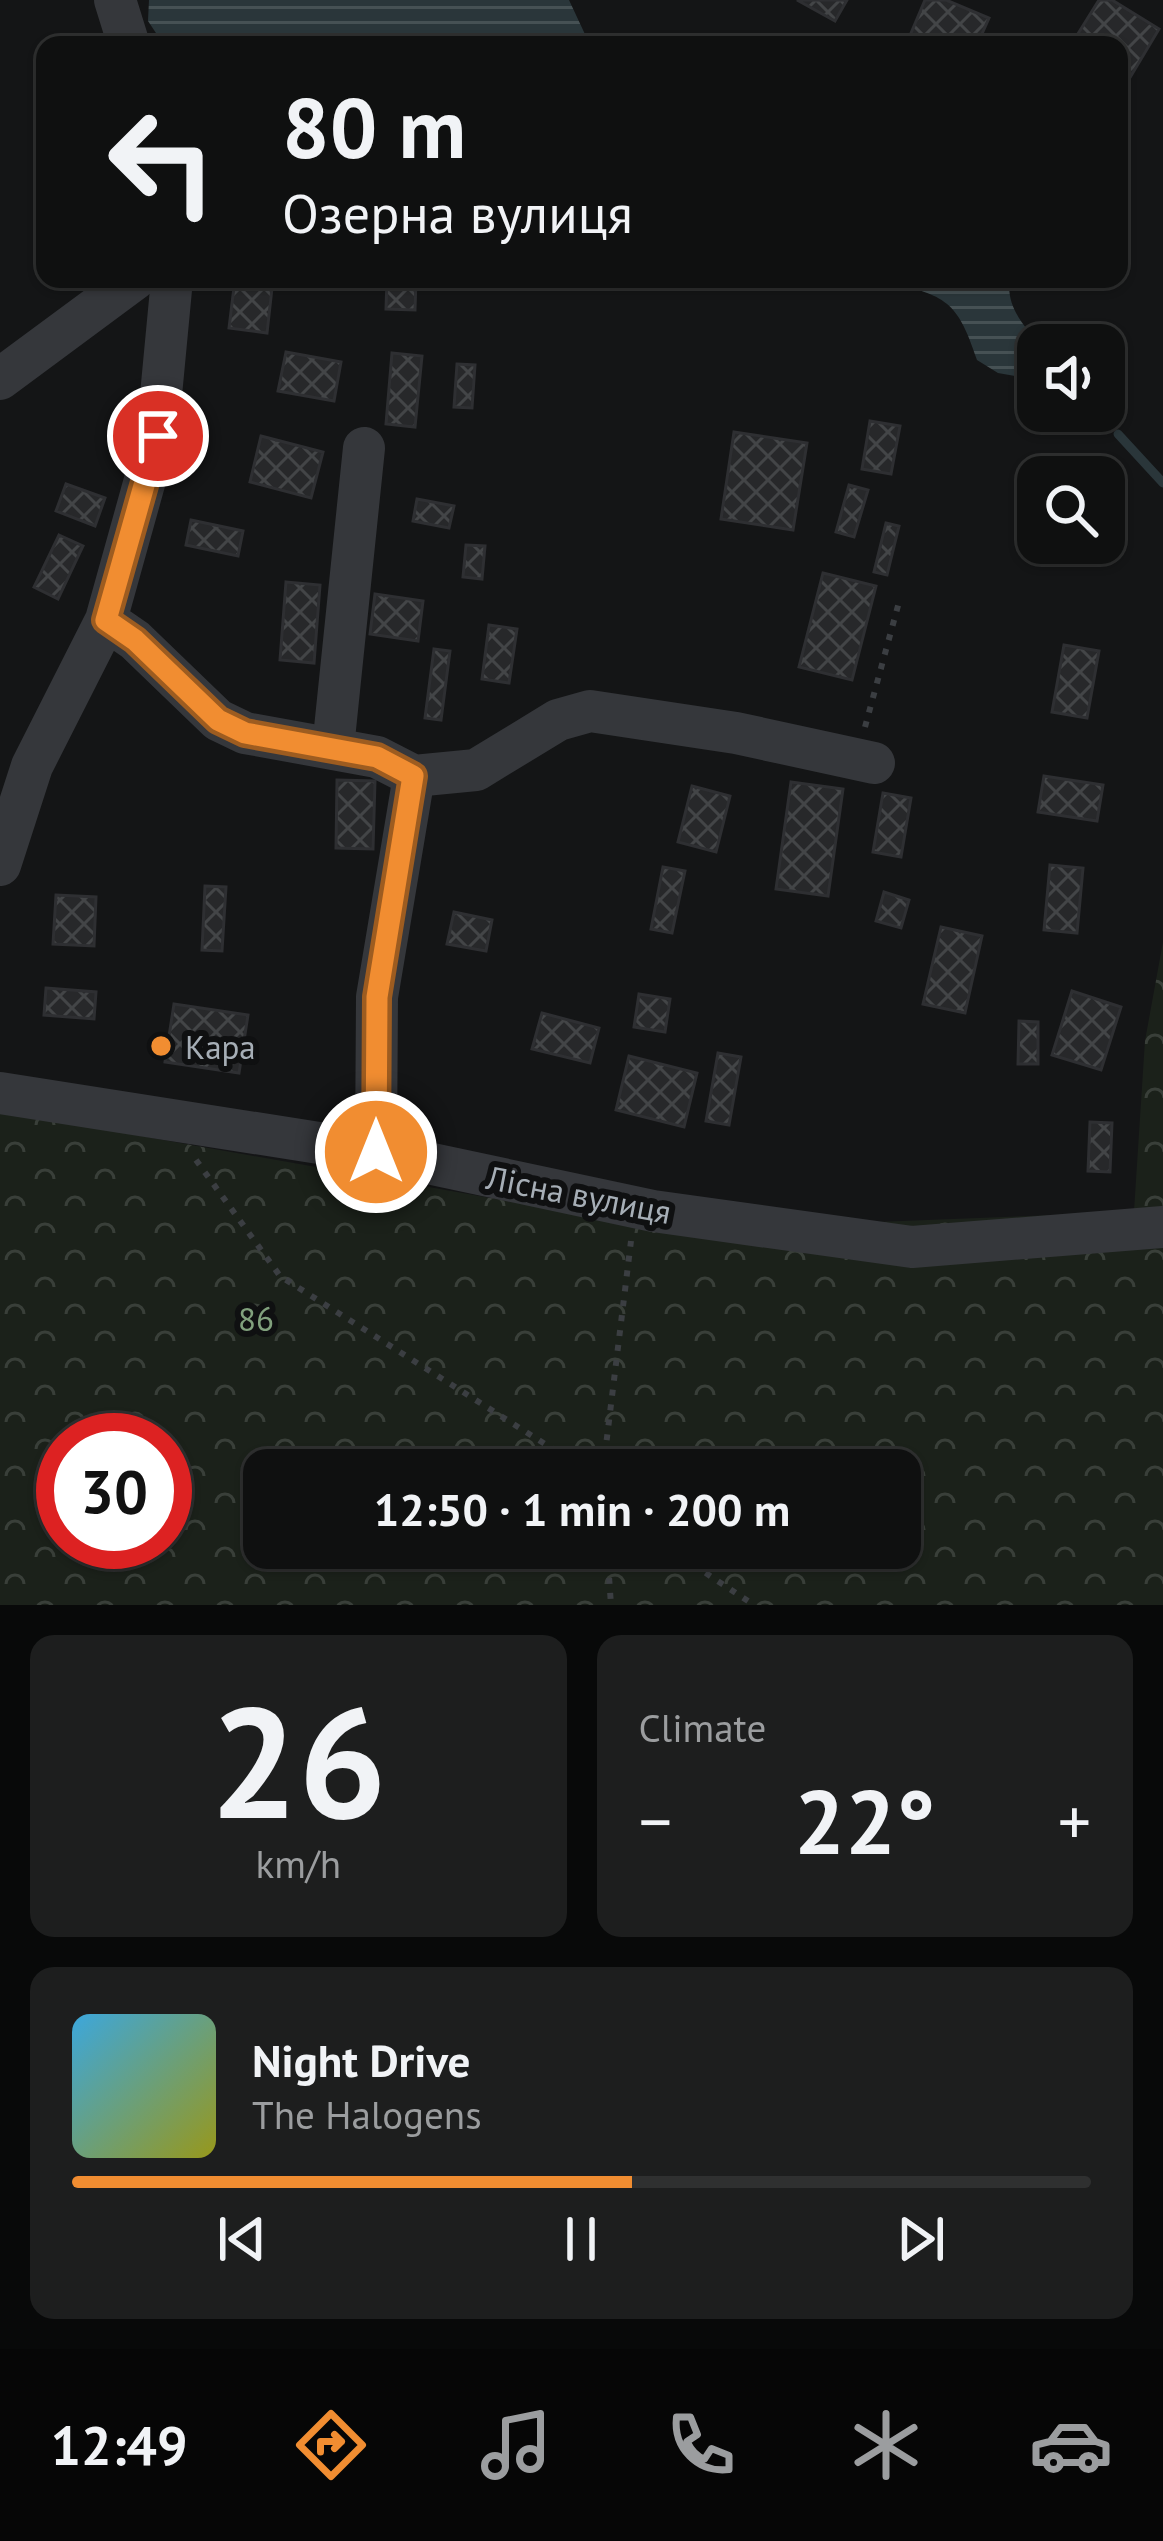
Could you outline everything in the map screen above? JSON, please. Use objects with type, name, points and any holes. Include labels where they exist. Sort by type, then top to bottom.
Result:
[{"type":"street","points":[[116,0],[126,36]]},
{"type":"street","points":[[0,380],[123,288]]},
{"type":"street","points":[[0,865],[32,766],[106,620],[158,436],[171,288]]},
{"type":"street","points":[[333,748],[364,448]]},
{"type":"street","points":[[106,620],[135,640],[218,720],[245,733],[377,757],[413,776],[476,770],[558,720],[590,711],[736,733],[865,761]]},
{"type":"street","points":[[376,1152],[377,997],[413,776]]},
{"type":"street","name":"Лісна вулиця","points":[[0,1093],[376,1152],[635,1208],[912,1247],[1163,1227]]},
{"type":"path","points":[[865,761],[899,602]]},
{"type":"path","points":[[166,1118],[280,1276],[553,1449]]},
{"type":"path","points":[[606,1449],[635,1208]]},
{"type":"path","points":[[608,1569],[610,1605]]},
{"type":"path","points":[[700,1569],[754,1605]]},
{"type":"green space","name":"86","points":[[1163,942],[1163,1605],[0,1605],[0,1111],[670,1230],[1134,1212],[1145,1041]]},
{"type":"shaded area","points":[[149,0],[569,0],[586,36],[158,36],[148,21]]},
{"type":"shaded area","points":[[912,288],[1009,288],[1023,324],[1017,324],[1017,376],[998,373],[977,360],[962,322],[933,295]]},
{"type":"building","points":[[797,0],[847,0],[835,21]]},
{"type":"building","points":[[925,0],[946,0],[989,18],[981,36],[910,36]]},
{"type":"building","points":[[1099,0],[1112,0],[1159,29],[1128,81],[1128,36],[1077,36]]},
{"type":"building","points":[[234,288],[272,288],[267,333],[229,328]]},
{"type":"building","points":[[387,288],[416,288],[415,310],[386,309]]},
{"type":"building","points":[[286,352],[341,362],[334,401],[278,391]]},
{"type":"building","points":[[392,353],[422,356],[415,427],[386,424]]},
{"type":"building","points":[[457,364],[475,365],[472,408],[454,407]]},
{"type":"building","points":[[870,421],[900,426],[891,474],[862,469]]},
{"type":"building","points":[[734,432],[807,443],[793,530],[721,519]]},
{"type":"building","points":[[261,436],[323,452],[311,498],[250,482]]},
{"type":"building","points":[[66,484],[105,498],[95,526],[56,511]]},
{"type":"building","points":[[849,485],[868,490],[854,537],[836,532]]},
{"type":"building","points":[[417,499],[454,506],[449,528],[413,521]]},
{"type":"building","points":[[191,520],[243,531],[238,556],[186,545]]},
{"type":"building","points":[[886,523],[899,526],[887,575],[874,572]]},
{"type":"building","points":[[59,535],[83,546],[58,599],[34,587]]},
{"type":"building","points":[[466,545],[485,546],[482,579],[463,577]]},
{"type":"building","points":[[823,573],[876,586],[852,680],[799,667]]},
{"type":"building","points":[[286,582],[320,585],[314,663],[280,660]]},
{"type":"building","points":[[375,594],[423,601],[418,641],[370,634]]},
{"type":"building","points":[[489,625],[517,629],[509,683],[482,679]]},
{"type":"building","points":[[1064,645],[1099,651],[1087,718],[1052,712]]},
{"type":"building","points":[[434,649],[450,651],[441,720],[425,718]]},
{"type":"building","points":[[1044,776],[1103,785],[1097,821],[1038,812]]},
{"type":"building","points":[[337,780],[375,781],[373,849],[336,848]]},
{"type":"building","points":[[791,782],[843,789],[828,896],[776,889]]},
{"type":"building","points":[[692,786],[730,796],[716,852],[678,842]]},
{"type":"building","points":[[883,793],[911,798],[901,857],[873,852]]},
{"type":"building","points":[[1050,865],[1083,868],[1077,933],[1044,930]]},
{"type":"building","points":[[663,867],[685,871],[672,933],[651,929]]},
{"type":"building","points":[[205,886],[226,887],[222,951],[202,950]]},
{"type":"building","points":[[884,892],[909,900],[901,928],[876,921]]},
{"type":"building","points":[[56,895],[96,897],[94,946],[53,944]]},
{"type":"building","points":[[454,912],[492,920],[486,951],[447,944]]},
{"type":"building","points":[[941,927],[982,936],[965,1013],[923,1004]]},
{"type":"building","points":[[46,988],[96,992],[94,1019],[44,1015]]},
{"type":"building","points":[[1072,991],[1121,1007],[1101,1070],[1052,1055]]},
{"type":"building","points":[[639,994],[670,999],[665,1032],[634,1027]]},
{"type":"building","points":[[174,1004],[248,1015],[239,1073],[165,1062]]},
{"type":"building","points":[[542,1013],[599,1028],[590,1063],[532,1049]]},
{"type":"building","points":[[1019,1021],[1038,1022],[1038,1064],[1018,1064]]},
{"type":"building","points":[[718,1053],[741,1057],[729,1125],[706,1121]]},
{"type":"building","points":[[629,1056],[697,1073],[684,1127],[616,1110]]},
{"type":"building","points":[[1090,1122],[1112,1123],[1110,1172],[1088,1171]]},
{"type":"waterway","points":[[1118,434],[1163,483]]},
{"type":"place","name":"Кара","points":[[161,1046]]},
{"type":"route","points":[[158,436],[106,620],[135,640],[218,720],[245,733],[377,757],[413,776],[377,997],[376,1152]]}]
